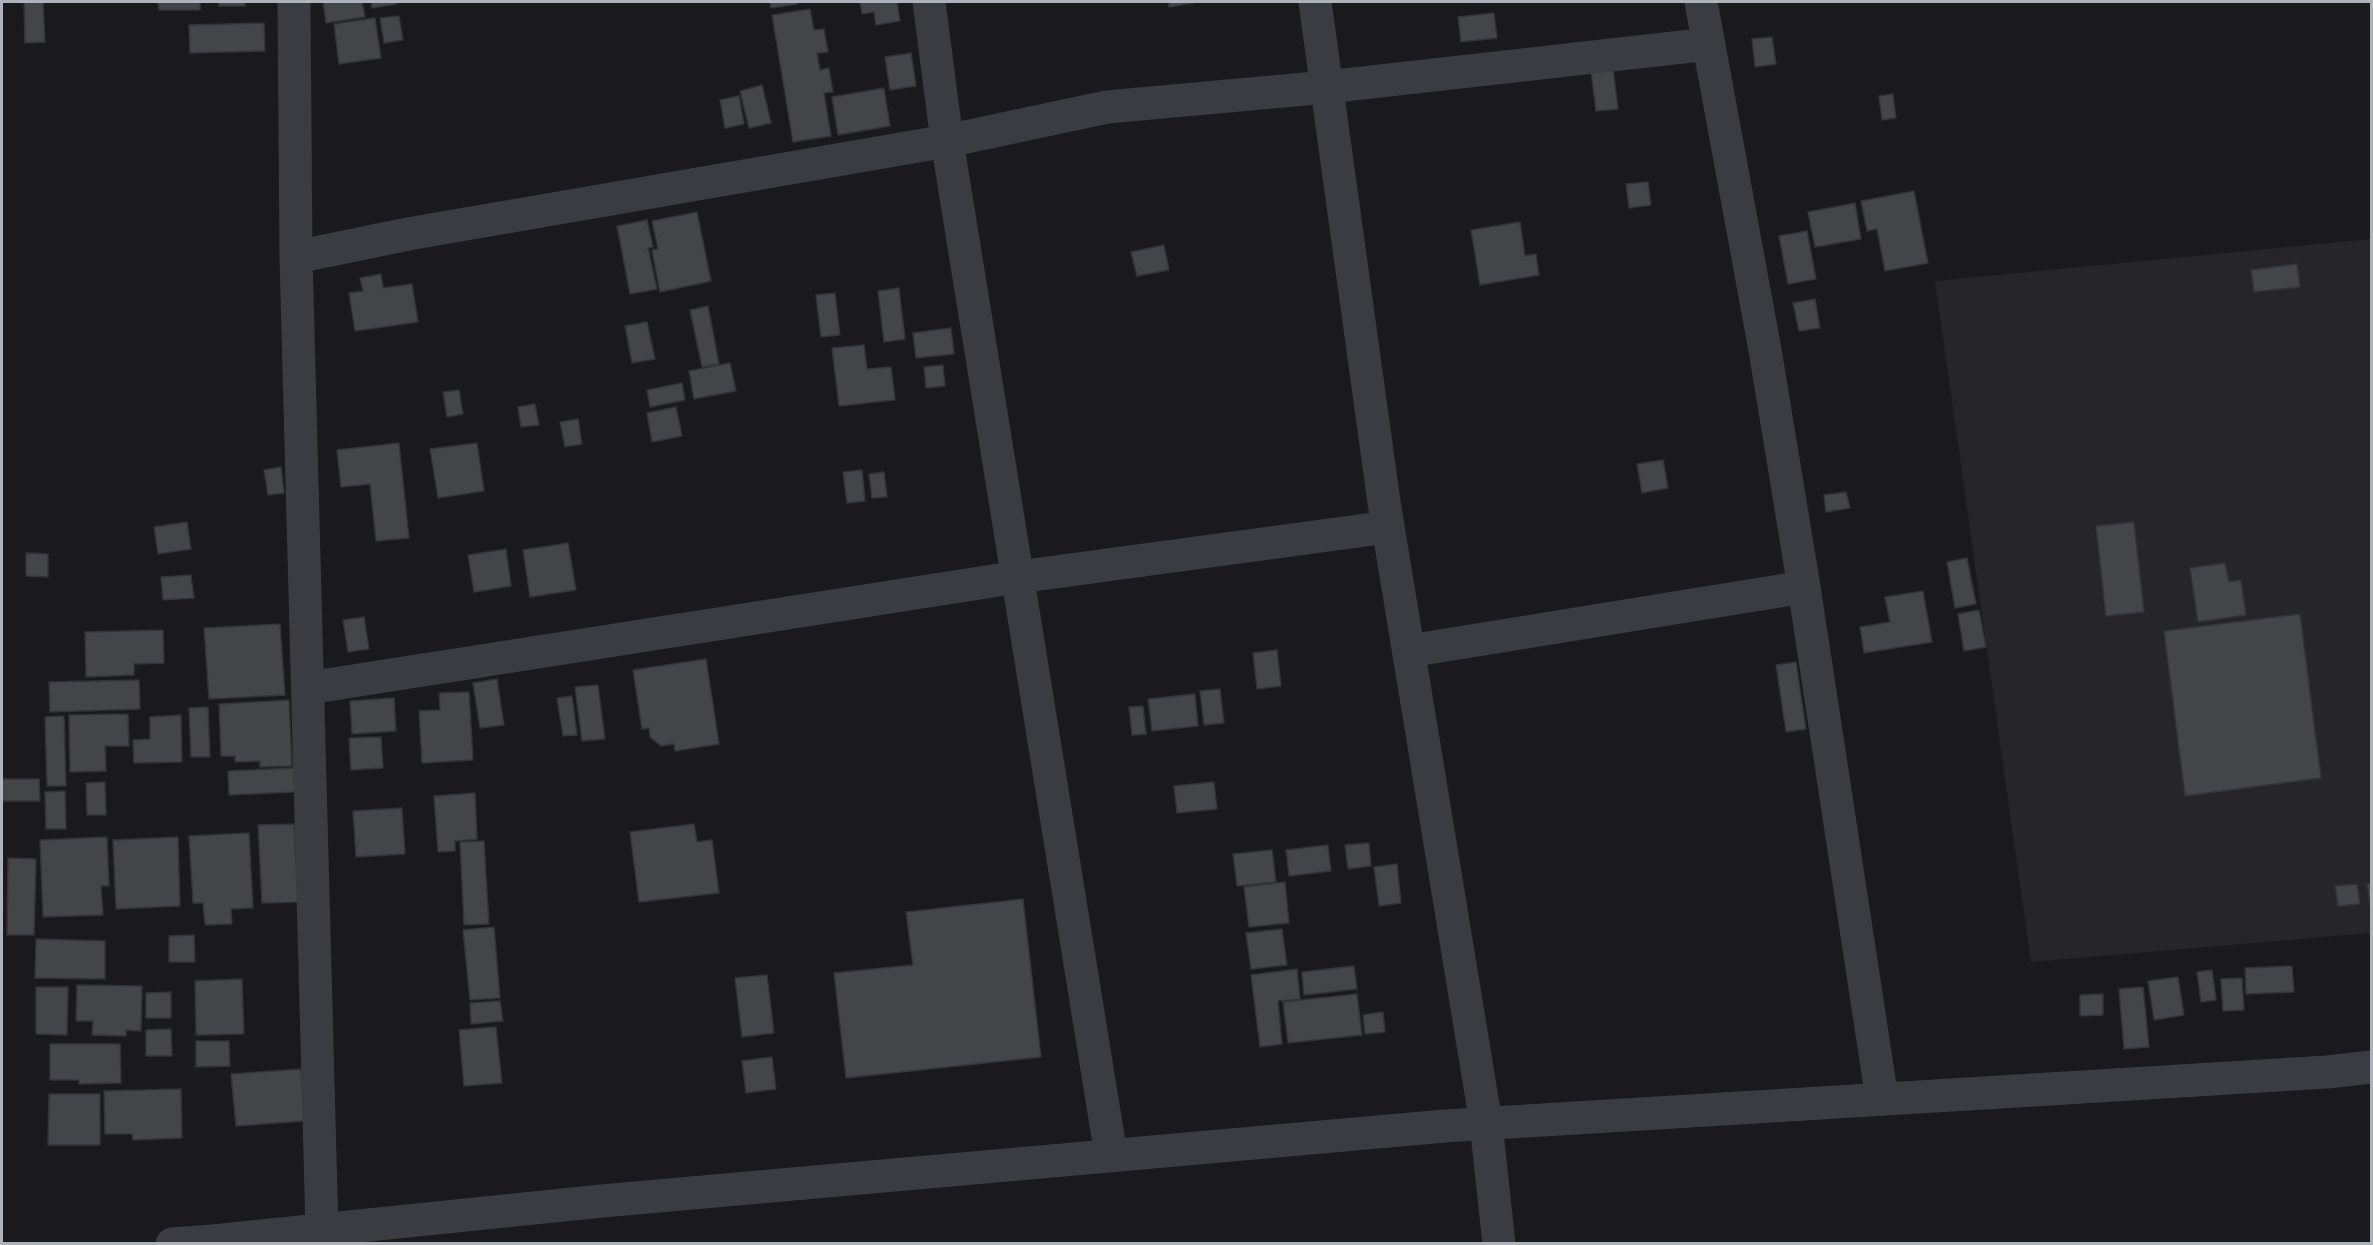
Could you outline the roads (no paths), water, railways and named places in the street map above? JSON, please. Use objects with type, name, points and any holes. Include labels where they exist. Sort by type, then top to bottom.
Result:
[{"type":"street","points":[[294,2],[296,257],[322,1230]]},
{"type":"street","points":[[929,2],[947,141],[1111,1155]]},
{"type":"street","points":[[1315,2],[1388,527],[1486,1123],[1499,1244]]},
{"type":"street","points":[[1701,2],[1765,350],[1804,587],[1882,1099]]},
{"type":"street","points":[[296,257],[443,228],[947,141],[1107,107],[1327,87],[1709,44]]},
{"type":"street","points":[[308,688],[1018,577],[1388,527]]},
{"type":"street","points":[[1409,651],[1804,587]]},
{"type":"street","points":[[172,1244],[213,1242],[602,1201],[1486,1123],[2327,1072],[2372,1067]]}]
